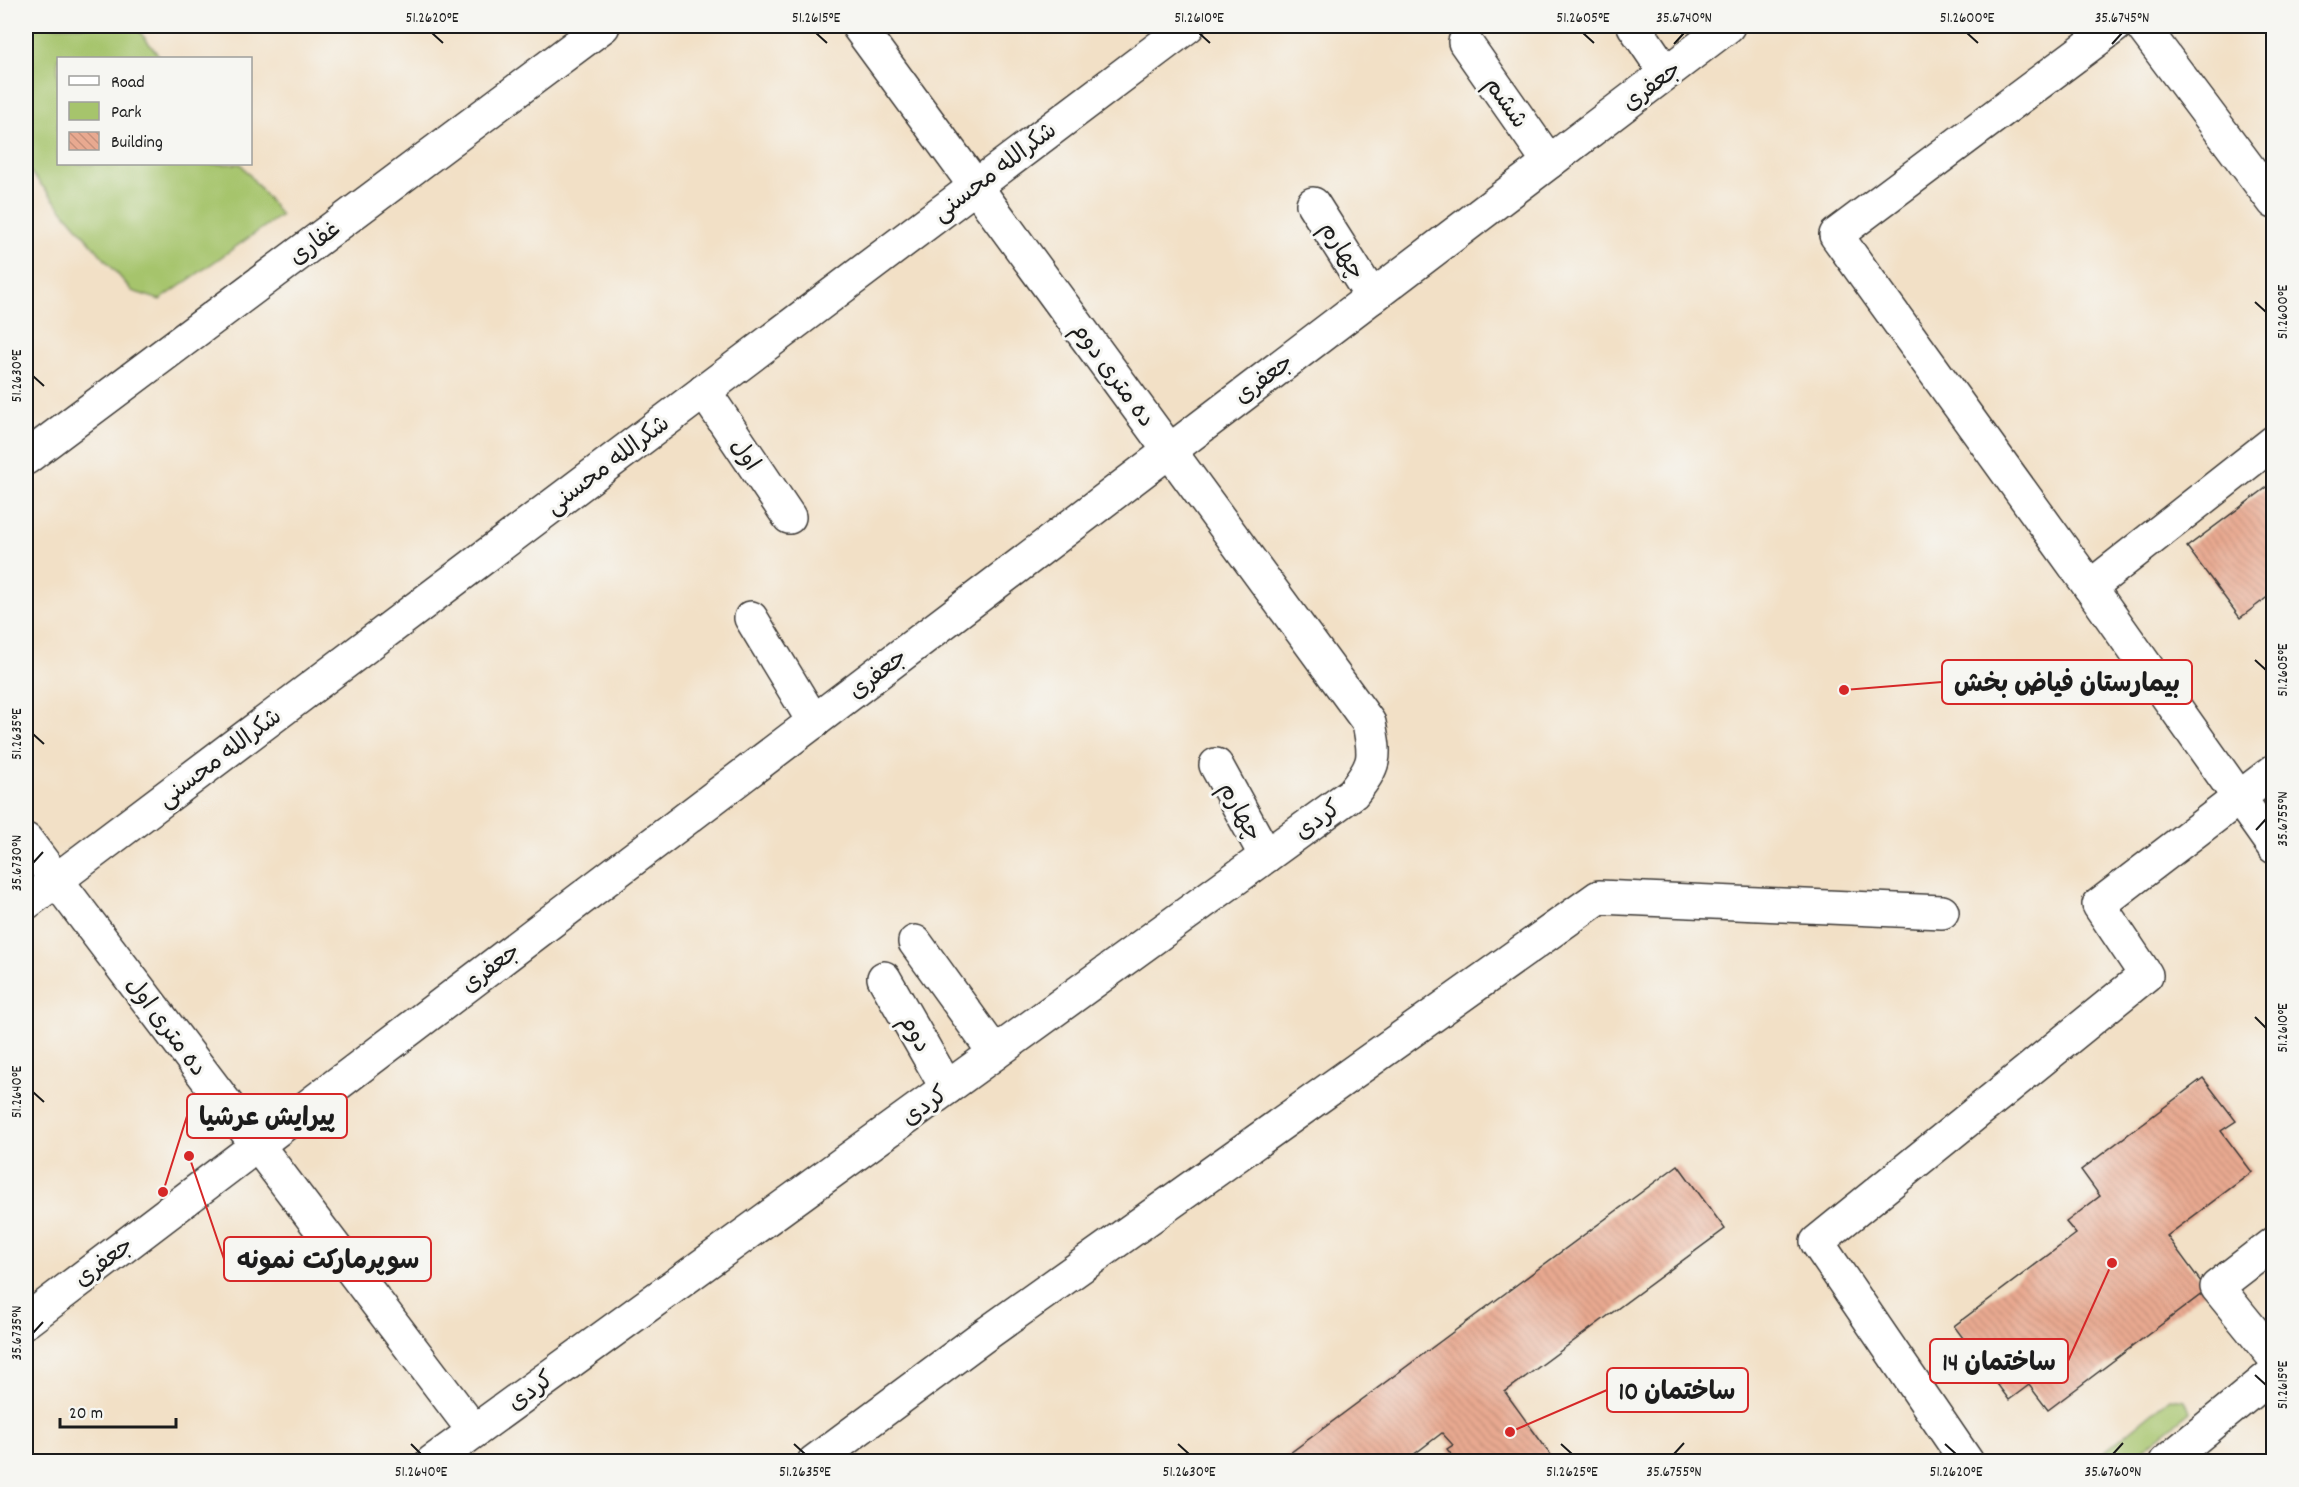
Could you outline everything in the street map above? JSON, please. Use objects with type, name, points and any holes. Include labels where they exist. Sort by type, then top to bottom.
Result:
[{"type":"street","name":"غفاری","points":[[26,458],[603,26]]},
{"type":"street","name":"ده متری دوم","points":[[858,26],[1368,723]]},
{"type":"street","name":"شکرالله محسنی","points":[[26,903],[1188,26]]},
{"type":"street","points":[[1634,26],[1666,73]]},
{"type":"street","name":"جعفری","points":[[26,1321],[1169,449],[1728,26]]},
{"type":"street","points":[[2115,26],[1836,235],[2274,847]]},
{"type":"street","points":[[2142,26],[2274,202]]},
{"type":"street","name":"ششم","points":[[1465,42],[1549,162]]},
{"type":"street","name":"چهارم","points":[[1313,204],[1372,297]]},
{"type":"street","name":"اول","points":[[704,391],[789,517]]},
{"type":"street","points":[[2090,587],[2274,442]]},
{"type":"street","points":[[751,618],[814,722]]},
{"type":"street","name":"کردی","points":[[432,1461],[1353,793],[1368,774],[1375,753],[1368,723]]},
{"type":"street","name":"چهارم","points":[[1216,765],[1266,856]]},
{"type":"street","points":[[1967,1461],[1817,1242],[2146,975],[2099,904],[2274,771]]},
{"type":"street","name":"ده متری اول","points":[[26,840],[474,1431]]},
{"type":"street","points":[[814,1461],[982,1337],[1599,897],[1942,912]]},
{"type":"street","points":[[915,942],[995,1053]]},
{"type":"street","name":"دوم","points":[[884,978],[947,1088]]},
{"type":"street","points":[[2274,1243],[2217,1287],[2274,1357]]},
{"type":"street","points":[[2166,1461],[2274,1373]]},
{"type":"green space","points":[[26,26],[135,26],[160,57],[57,57],[57,165],[242,165],[281,215],[160,300],[132,291],[26,167]]},
{"type":"green space","points":[[2170,1398],[2185,1400],[2190,1412],[2128,1461],[2093,1461]]},
{"type":"building","points":[[2274,482],[2274,592],[2240,618],[2187,547]]},
{"type":"building","points":[[2203,1078],[2236,1121],[2221,1131],[2252,1172],[2167,1236],[2207,1290],[2048,1410],[2029,1385],[2009,1400],[1954,1326],[2076,1234],[2066,1222],[2100,1196],[2081,1170]]},
{"type":"building","points":[[1678,1165],[1725,1229],[1505,1392],[1556,1462],[1457,1462],[1447,1449],[1453,1445],[1442,1433],[1404,1462],[1278,1462]]},
{"type":"place","name":"بیمارستان فیاض بخش","points":[[1844,690]]},
{"type":"place","name":"سوپرمارکت نمونه","points":[[189,1156]]},
{"type":"place","name":"پیرایش عرشیا","points":[[163,1192]]},
{"type":"place","name":"ساختمان 14","points":[[2112,1263]]},
{"type":"place","name":"ساختمان 10","points":[[1510,1432]]}]
